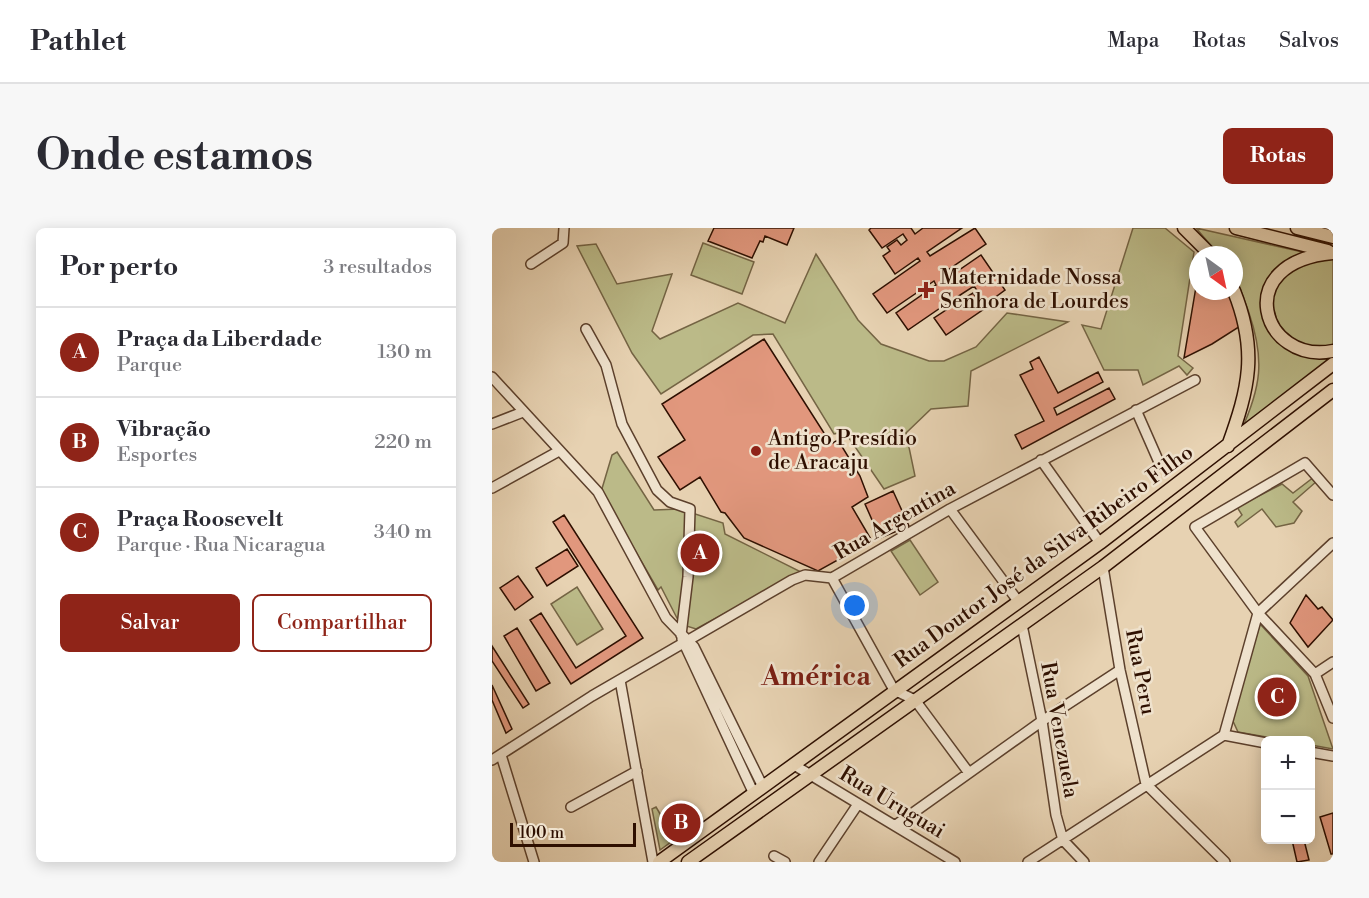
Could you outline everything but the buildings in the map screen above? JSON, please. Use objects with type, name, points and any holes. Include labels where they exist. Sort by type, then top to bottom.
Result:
[{"type":"main road","points":[[1184,228],[1202,246]]},
{"type":"main road","points":[[1236,228],[1333,253]]},
{"type":"main road","points":[[1297,228],[1333,237]]},
{"type":"main road","points":[[1333,253],[1308,257],[1286,266],[1273,282],[1266,304],[1275,329],[1295,348],[1309,352],[1333,351]]},
{"type":"main road","points":[[1228,447],[1244,403],[1249,369],[1247,335],[1237,300]]},
{"type":"main road","name":"Rua Doutor José da Silva Ribeiro Filho","points":[[659,862],[1100,543],[1228,447],[1333,364]]},
{"type":"main road","name":"Rua Doutor José da Silva Ribeiro Filho","points":[[688,862],[1103,567],[1333,390]]},
{"type":"street","points":[[531,264],[563,243],[564,228]]},
{"type":"street","points":[[586,329],[606,365],[622,424],[657,490],[670,502],[690,509],[684,639]]},
{"type":"street","points":[[492,376],[598,492],[666,618],[684,639],[758,791]]},
{"type":"street","name":"Rua Argentina","points":[[492,760],[684,639],[792,580],[805,575],[832,578],[950,509],[1195,380]]},
{"type":"street","points":[[1136,410],[1158,460]]},
{"type":"street","points":[[492,424],[523,412]]},
{"type":"street","points":[[492,488],[559,451]]},
{"type":"street","points":[[1041,460],[1100,543]]},
{"type":"street","points":[[1333,495],[1312,467],[1303,464],[1195,527],[1258,612],[1315,674],[1333,718]]},
{"type":"street","points":[[950,509],[1018,601]]},
{"type":"street","points":[[1028,862],[1224,735],[1258,612],[1333,543]]},
{"type":"street","name":"Rua Peru","points":[[1103,567],[1120,670],[1146,784]]},
{"type":"street","points":[[832,578],[894,690],[915,700],[969,773]]},
{"type":"street","name":"Rua Venezuela","points":[[1022,625],[1042,722],[1056,815],[1063,840]]},
{"type":"street","points":[[1315,674],[1333,662]]},
{"type":"street","points":[[896,825],[1120,670]]},
{"type":"street","points":[[620,680],[653,862]]},
{"type":"street","points":[[1224,735],[1261,742]]},
{"type":"street","points":[[1315,753],[1333,756]]},
{"type":"street","points":[[501,755],[534,862]]},
{"type":"street","name":"Rua Uruguai","points":[[794,765],[955,862]]},
{"type":"street","points":[[571,807],[637,771]]},
{"type":"street","points":[[1146,784],[1225,862]]},
{"type":"street","points":[[819,862],[858,804]]},
{"type":"street","points":[[1063,840],[1084,862]]},
{"type":"street","points":[[774,856],[785,862]]},
{"type":"shaded area","points":[[1133,228],[1165,228],[1189,248],[1189,284],[1178,356],[1193,368],[1187,375],[1179,366],[1143,385],[1138,370],[1104,370],[1082,325],[1101,329]]},
{"type":"shaded area","points":[[1196,228],[1307,253],[1276,269],[1264,295],[1281,332],[1295,350],[1318,358],[1333,357],[1333,362],[1241,431],[1257,387],[1259,359],[1254,330],[1243,296],[1243,246],[1211,246]]},
{"type":"shaded area","points":[[703,243],[754,262],[742,294],[691,275]]},
{"type":"shaded area","points":[[596,244],[617,284],[672,274],[652,331],[660,339],[738,303],[785,323],[816,254],[858,320],[881,344],[929,361],[944,361],[976,347],[1007,313],[1068,322],[971,371],[968,406],[931,409],[906,433],[915,476],[884,489],[845,432],[834,434],[773,334],[753,335],[661,394],[632,353],[577,246]]},
{"type":"shaded area","points":[[1333,259],[1333,347],[1307,349],[1280,330],[1270,299],[1277,282],[1299,264]]},
{"type":"shaded area","points":[[617,452],[654,510],[680,509],[723,523],[725,534],[801,572],[696,629],[680,624],[661,587],[658,590],[601,492],[612,455]]},
{"type":"shaded area","points":[[1314,477],[1317,481],[1293,502],[1302,511],[1294,523],[1276,527],[1262,509],[1238,527],[1235,522],[1242,515],[1237,507],[1282,484],[1293,493]]},
{"type":"shaded area","points":[[910,540],[938,582],[920,595],[891,551]]},
{"type":"shaded area","points":[[577,587],[603,629],[577,645],[551,604]]},
{"type":"shaded area","points":[[1260,624],[1308,676],[1333,749],[1315,746],[1315,736],[1261,736],[1238,732],[1232,719]]},
{"type":"shaded area","points":[[656,807],[675,839],[660,850],[652,809]]},
{"type":"place","name":"Maternidade Nossa Senhora de Lourdes","points":[[926,290]]},
{"type":"place","name":"Antigo Presídio de Aracaju","points":[[756,451]]},
{"type":"place","name":"Praça da Liberdade","points":[[700,553]]},
{"type":"place","name":"Praça Roosevelt","points":[[1277,697]]},
{"type":"place","name":"Vibração","points":[[681,823]]},
{"type":"district","name":"América","points":[[816,677]]}]
